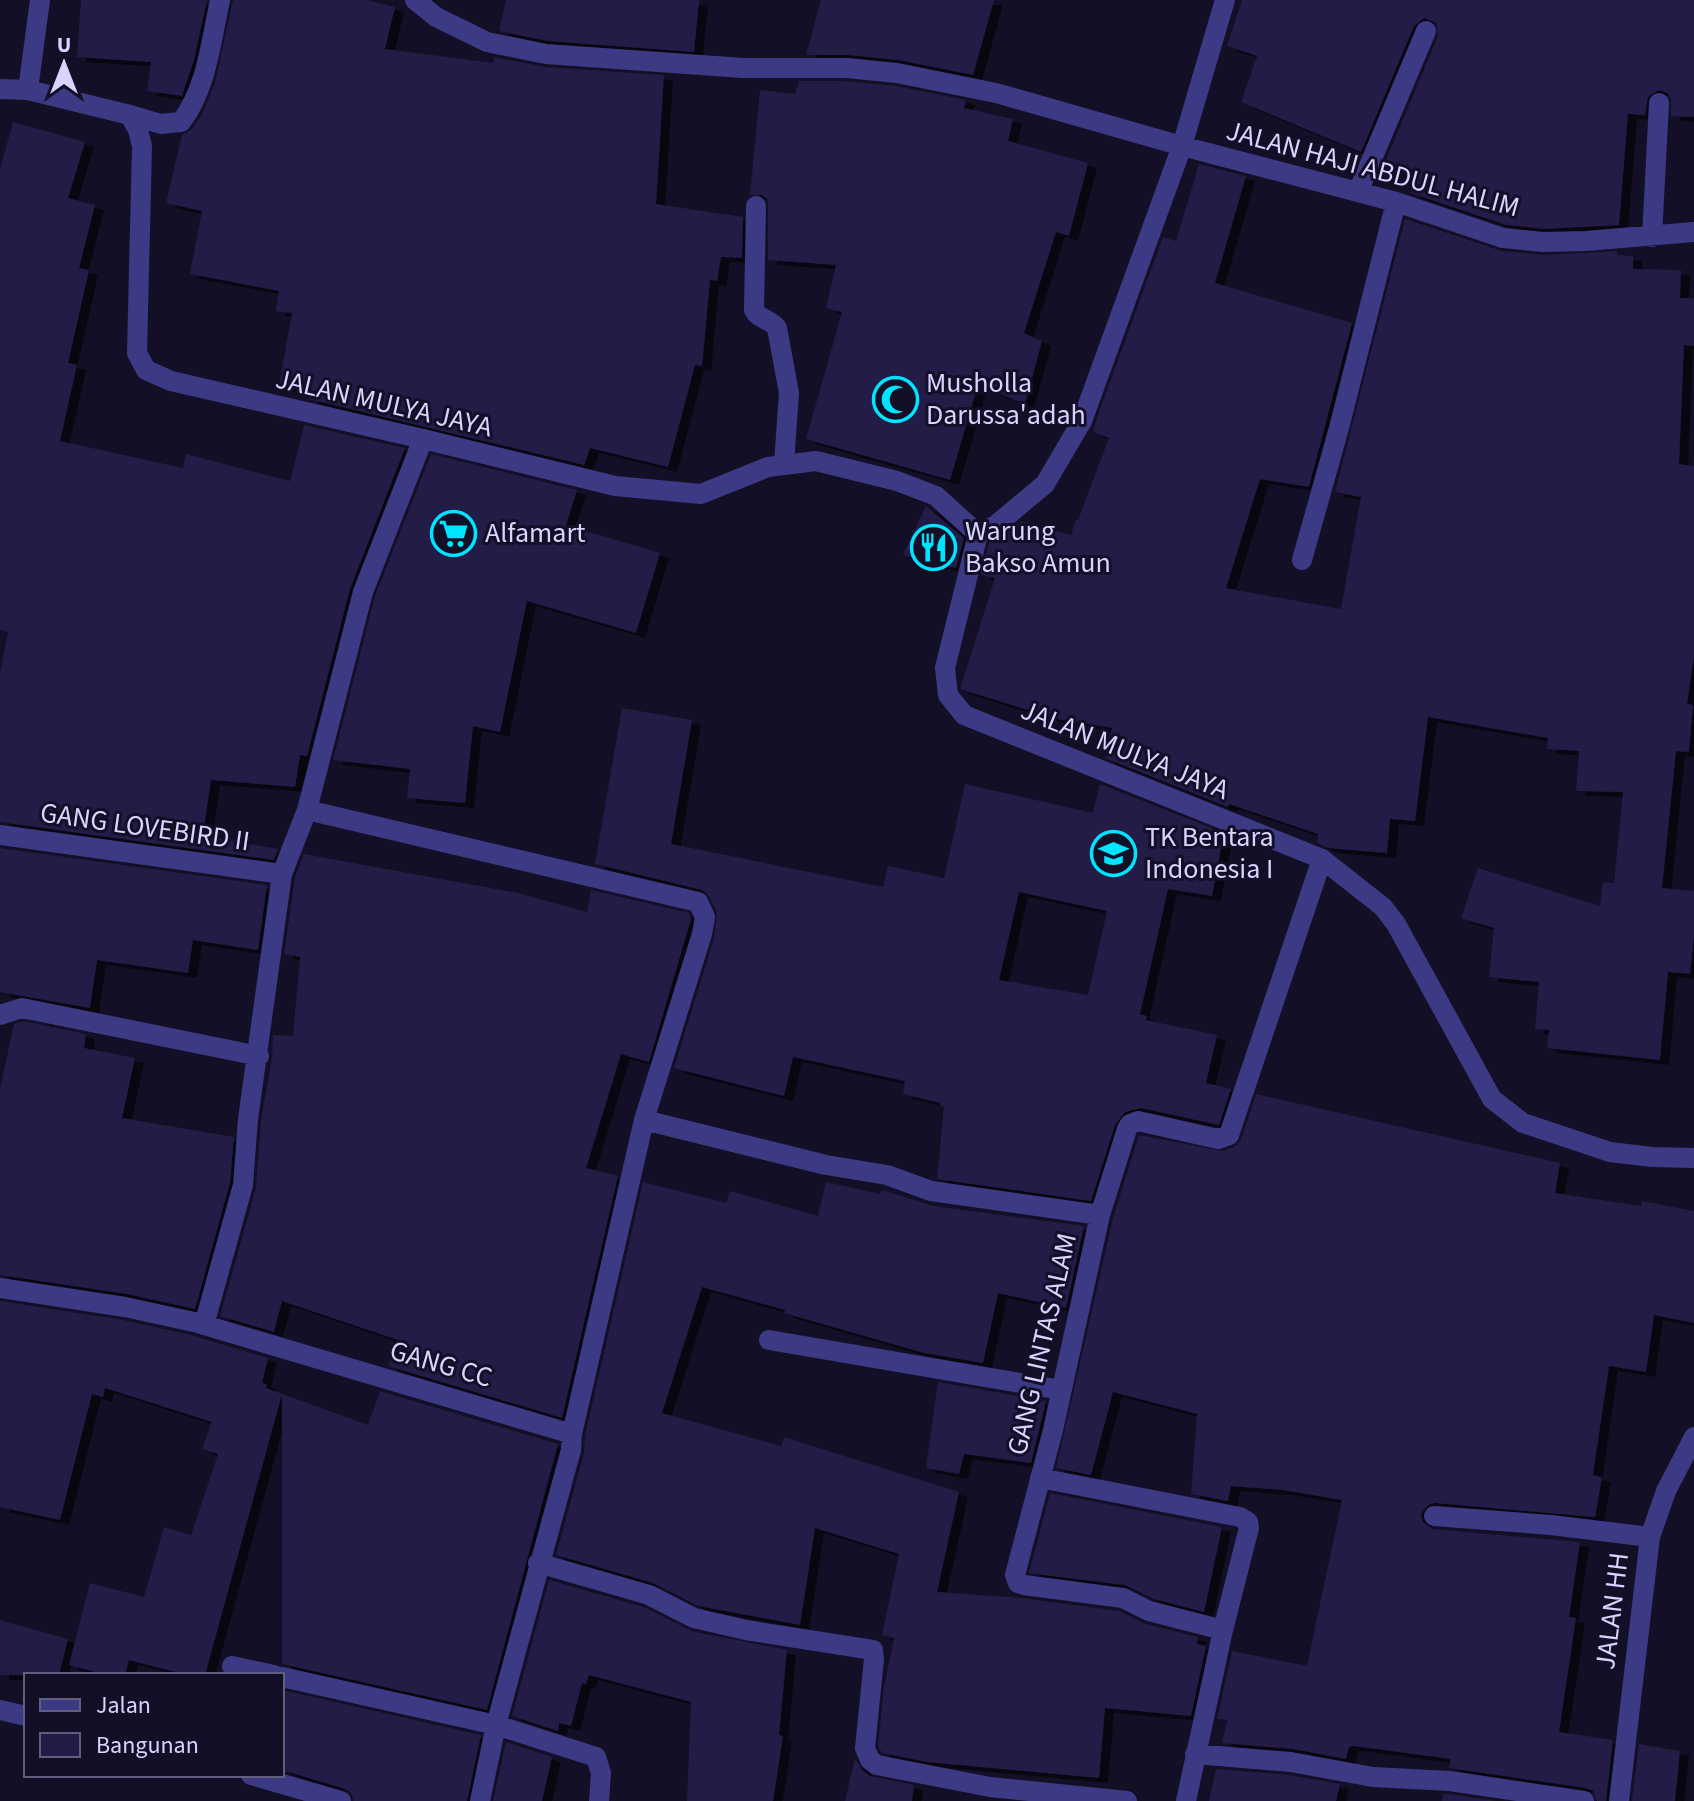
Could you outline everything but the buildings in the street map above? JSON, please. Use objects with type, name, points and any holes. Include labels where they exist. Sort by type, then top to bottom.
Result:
[{"type":"street","points":[[28,90],[40,0]]},
{"type":"street","points":[[0,89],[28,90],[161,124],[181,122],[194,105],[202,84],[220,0]]},
{"type":"street","name":"JALAN HAJI ABDUL HALIM","points":[[415,0],[437,8],[487,42],[546,54],[743,68],[847,68],[897,73],[996,93],[1396,202],[1503,238],[1543,242],[1694,232]]},
{"type":"street","points":[[978,534],[996,525],[1045,484],[1082,421],[1182,146],[1225,0]]},
{"type":"street","points":[[1358,192],[1426,31]]},
{"type":"street","points":[[1652,237],[1659,103]]},
{"type":"street","name":"JALAN MULYA JAYA","points":[[130,115],[142,146],[137,353],[146,370],[171,381],[615,486],[701,494],[768,467],[816,461],[897,481],[936,496],[978,534],[945,668],[948,695],[964,715],[1322,859],[1383,907],[1396,924],[1492,1099],[1523,1123],[1610,1152],[1694,1158]]},
{"type":"street","points":[[1302,560],[1396,202]]},
{"type":"street","points":[[756,206],[754,310],[777,328],[789,393],[784,464]]},
{"type":"street","points":[[204,1325],[243,1185],[248,1119],[282,874],[307,810],[363,592],[423,439]]},
{"type":"street","points":[[307,810],[698,902],[705,917],[644,1120],[572,1434],[571,1450],[538,1563],[496,1725],[480,1801]]},
{"type":"street","name":"GANG LOVEBIRD II","points":[[0,835],[282,874]]},
{"type":"street","name":"GANG LINTAS ALAM","points":[[1223,1630],[1149,1611],[1123,1598],[1018,1583],[1015,1575],[1100,1215],[1130,1124],[1138,1121],[1218,1139],[1229,1135],[1322,859]]},
{"type":"street","points":[[0,1015],[22,1008],[259,1056]]},
{"type":"street","points":[[644,1120],[826,1165],[887,1175],[931,1191],[1100,1215]]},
{"type":"street","points":[[1694,1145],[1694,1158]]},
{"type":"street","name":"GANG CC","points":[[0,1288],[125,1307],[204,1325],[572,1434]]},
{"type":"street","points":[[769,1340],[1061,1390]]},
{"type":"street","name":"JALAN HH","points":[[1619,1801],[1650,1537],[1666,1491],[1694,1437]]},
{"type":"street","points":[[1040,1478],[1240,1517],[1248,1522],[1186,1801]]},
{"type":"street","points":[[1434,1516],[1650,1537]]},
{"type":"street","points":[[538,1563],[649,1595],[694,1618],[746,1630],[873,1650],[865,1748],[870,1760],[877,1765],[990,1787],[1127,1801]]},
{"type":"street","points":[[232,1666],[265,1673]]},
{"type":"street","points":[[284,1677],[496,1725],[596,1757],[601,1773],[599,1801]]},
{"type":"street","points":[[0,1710],[24,1716]]},
{"type":"street","points":[[1195,1754],[1291,1762],[1373,1777],[1450,1781],[1584,1801]]},
{"type":"street","points":[[258,1777],[341,1801]]},
{"type":"place","name":"Musholla Darussa'adah","points":[[895,399]]},
{"type":"place","name":"Alfamart","points":[[454,533]]},
{"type":"place","name":"Warung Bakso Amun","points":[[934,547]]},
{"type":"place","name":"TK Bentara Indonesia I","points":[[1114,853]]}]
